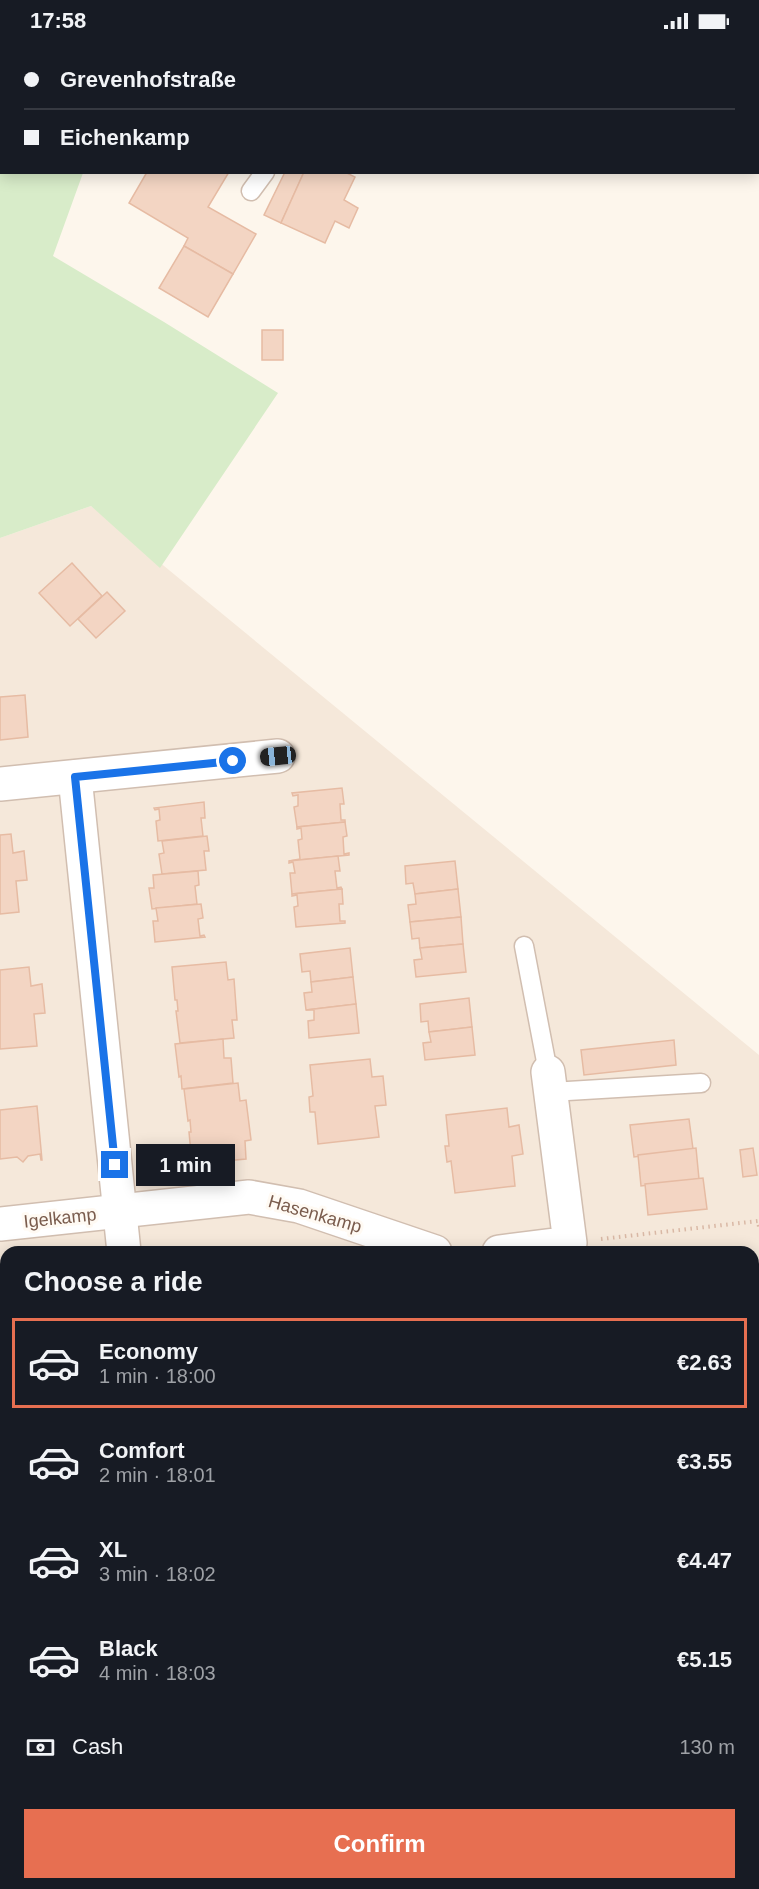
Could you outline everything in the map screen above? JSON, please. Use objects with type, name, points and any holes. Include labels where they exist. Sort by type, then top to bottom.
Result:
[{"type":"street","points":[[0,784],[278,756]]},
{"type":"street","points":[[75,777],[123,1246]]},
{"type":"street","points":[[546,1246],[570,1243],[550,1082]]},
{"type":"street","name":"Hasenkamp","points":[[120,1211],[249,1197],[299,1206],[417,1246]]},
{"type":"street","name":"Igelkamp","points":[[0,1224],[120,1211]]},
{"type":"lane","points":[[251,191],[264,174]]},
{"type":"lane","points":[[524,946],[550,1082],[701,1083]]},
{"type":"path","points":[[570,1243],[758,1221],[759,1227]]},
{"type":"shaded area","points":[[91,506],[759,1055],[759,1246],[0,1246],[0,538]]},
{"type":"green space","points":[[0,174],[83,174],[53,256],[278,393],[160,568],[91,506],[0,538]]},
{"type":"building","points":[[146,174],[228,174],[208,207],[256,234],[233,274],[184,246],[188,238],[129,203]]},
{"type":"building","points":[[284,174],[303,174],[281,223],[264,215]]},
{"type":"building","points":[[303,174],[349,174],[355,177],[344,200],[358,208],[349,228],[335,221],[325,243],[281,223]]},
{"type":"building","points":[[184,246],[233,274],[208,317],[159,288]]},
{"type":"building","points":[[262,330],[283,330],[283,360],[262,360]]},
{"type":"building","points":[[72,563],[102,596],[70,626],[39,593]]},
{"type":"building","points":[[107,592],[125,611],[96,638],[78,619]]},
{"type":"building","points":[[25,695],[28,737],[0,740],[0,697]]},
{"type":"building","points":[[342,788],[344,804],[340,804],[341,820],[345,822],[297,827],[294,807],[298,806],[298,795],[293,796],[292,793]]},
{"type":"building","points":[[204,802],[205,818],[201,818],[203,836],[158,841],[156,821],[160,820],[159,809],[154,808]]},
{"type":"building","points":[[345,822],[347,836],[343,837],[344,854],[349,853],[349,855],[289,861],[300,859],[298,840],[302,839],[301,828],[297,829],[297,827]]},
{"type":"building","points":[[11,834],[13,853],[24,851],[27,880],[16,881],[19,912],[0,914],[0,835]]},
{"type":"building","points":[[207,836],[209,851],[204,851],[206,870],[162,874],[159,854],[164,853],[162,841]]},
{"type":"building","points":[[338,856],[340,871],[335,871],[337,888],[342,889],[292,894],[290,873],[295,873],[293,862],[289,863],[289,861]]},
{"type":"building","points":[[455,861],[458,889],[415,894],[413,883],[406,884],[405,866]]},
{"type":"building","points":[[198,871],[199,885],[195,886],[197,904],[152,909],[149,888],[154,888],[153,875]]},
{"type":"building","points":[[342,889],[343,904],[339,904],[340,921],[345,921],[345,923],[296,927],[294,907],[298,906],[297,895],[292,896],[292,894]]},
{"type":"building","points":[[458,889],[461,917],[410,922],[408,905],[416,904],[415,894]]},
{"type":"building","points":[[201,904],[203,918],[198,919],[200,936],[205,937],[155,942],[153,921],[158,921],[156,908]]},
{"type":"building","points":[[461,917],[463,944],[420,948],[419,938],[412,939],[410,922]]},
{"type":"building","points":[[463,944],[466,972],[416,977],[414,960],[422,959],[420,948]]},
{"type":"building","points":[[350,948],[353,977],[311,982],[310,971],[302,972],[300,954]]},
{"type":"building","points":[[226,962],[228,980],[234,979],[237,1020],[232,1020],[234,1038],[180,1043],[172,967]]},
{"type":"building","points":[[29,967],[31,986],[42,984],[45,1013],[34,1014],[37,1046],[0,1049],[0,970]]},
{"type":"building","points":[[353,977],[356,1004],[306,1010],[304,993],[312,992],[311,982]]},
{"type":"building","points":[[469,998],[472,1027],[429,1032],[428,1021],[421,1022],[420,1004]]},
{"type":"building","points":[[356,1004],[359,1033],[309,1038],[308,1021],[314,1020],[314,1010],[306,1010]]},
{"type":"building","points":[[472,1027],[475,1055],[425,1060],[423,1043],[431,1042],[429,1032]]},
{"type":"building","points":[[223,1039],[224,1058],[231,1058],[233,1083],[182,1089],[175,1044]]},
{"type":"building","points":[[674,1040],[676,1065],[584,1075],[581,1050]]},
{"type":"building","points":[[370,1059],[372,1077],[383,1076],[386,1105],[375,1106],[379,1137],[318,1144],[315,1112],[310,1112],[309,1097],[313,1096],[310,1065]]},
{"type":"building","points":[[238,1083],[240,1101],[246,1100],[251,1140],[245,1141],[246,1159],[192,1164],[190,1120],[188,1121],[184,1089]]},
{"type":"building","points":[[37,1106],[42,1160],[40,1154],[28,1156],[23,1162],[17,1157],[0,1159],[0,1110]]},
{"type":"building","points":[[507,1108],[509,1127],[519,1125],[523,1154],[512,1156],[515,1186],[455,1193],[451,1161],[447,1162],[445,1146],[449,1146],[446,1115]]},
{"type":"building","points":[[689,1119],[693,1149],[634,1157],[630,1125]]},
{"type":"building","points":[[696,1148],[699,1179],[641,1186],[638,1155]]},
{"type":"building","points":[[753,1148],[757,1175],[743,1177],[740,1150]]},
{"type":"building","points":[[703,1178],[707,1209],[648,1215],[645,1184]]},
{"type":"route","points":[[115,1165],[75,777],[233,761]]}]
